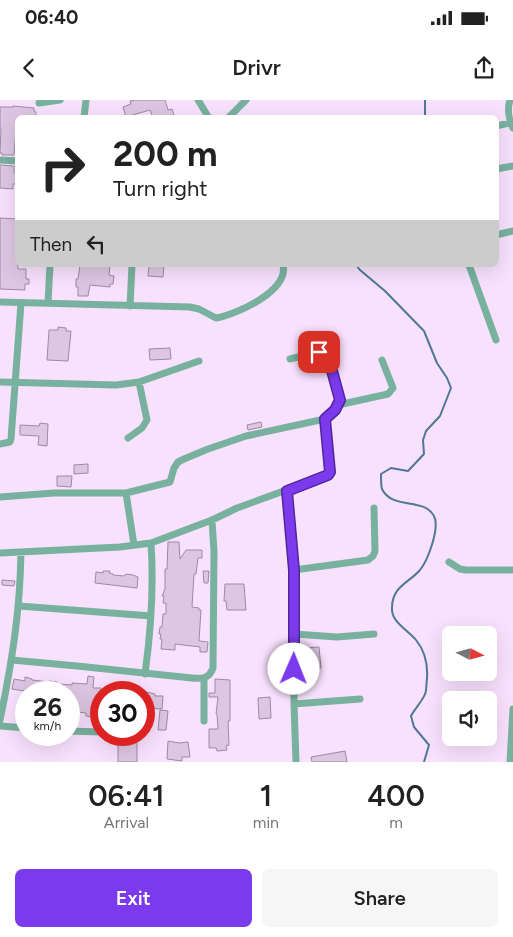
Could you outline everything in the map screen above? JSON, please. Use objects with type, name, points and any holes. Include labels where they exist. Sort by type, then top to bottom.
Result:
[{"type":"street","points":[[39,103],[60,100]]},
{"type":"street","points":[[84,115],[86,100]]},
{"type":"street","points":[[198,100],[208,115]]},
{"type":"street","points":[[231,115],[246,100]]},
{"type":"street","points":[[499,126],[512,125],[508,111],[510,100]]},
{"type":"street","points":[[0,160],[15,161]]},
{"type":"street","points":[[499,168],[513,166]]},
{"type":"street","points":[[499,234],[513,231]]},
{"type":"street","points":[[48,303],[50,267]]},
{"type":"street","points":[[130,306],[132,267]]},
{"type":"street","points":[[0,302],[190,307],[199,309],[216,318],[249,305],[271,292],[282,280],[283,267]]},
{"type":"street","points":[[470,267],[496,340]]},
{"type":"street","points":[[0,444],[7,444],[11,439],[20,303]]},
{"type":"street","points":[[0,497],[54,492],[126,493],[168,484],[178,462],[208,449],[266,431],[325,419],[338,405],[340,400],[326,353],[319,352],[290,358]]},
{"type":"street","points":[[338,405],[388,394],[391,391],[393,388],[382,360]]},
{"type":"street","points":[[0,382],[116,385],[139,382],[199,361]]},
{"type":"street","points":[[128,438],[142,428],[147,420],[139,382]]},
{"type":"street","points":[[0,553],[151,543],[212,520],[237,508],[328,475],[330,472],[325,419]]},
{"type":"street","points":[[287,491],[294,570],[296,762]]},
{"type":"street","points":[[126,493],[134,545]]},
{"type":"street","points":[[294,570],[368,560],[375,551],[374,508]]},
{"type":"street","points":[[12,660],[204,679],[210,675],[213,668],[214,552],[212,520]]},
{"type":"street","points":[[145,674],[153,574],[151,543]]},
{"type":"street","points":[[0,720],[12,660],[19,606],[21,552]]},
{"type":"street","points":[[449,562],[460,569],[466,570],[513,570]]},
{"type":"street","points":[[19,606],[151,616]]},
{"type":"street","points":[[294,634],[342,637],[374,634]]},
{"type":"street","points":[[204,679],[204,721]]},
{"type":"street","points":[[294,704],[360,699]]},
{"type":"street","points":[[510,762],[513,709]]},
{"type":"street","points":[[0,726],[15,727]]},
{"type":"building","points":[[165,100],[168,110],[172,109],[174,115],[152,115],[150,110],[125,115],[123,107],[131,104],[130,101]]},
{"type":"building","points":[[0,107],[34,108],[36,115],[15,115],[14,155],[2,155],[0,153]]},
{"type":"building","points":[[0,165],[14,166],[15,184],[13,184],[13,189],[0,188]]},
{"type":"building","points":[[0,218],[15,219],[15,267],[26,269],[26,279],[29,279],[29,284],[25,284],[25,290],[0,289]]},
{"type":"building","points":[[80,267],[110,267],[109,275],[114,276],[113,284],[110,284],[110,287],[90,285],[88,296],[78,296],[76,279],[78,279]]},
{"type":"building","points":[[149,267],[164,267],[163,277],[148,276]]},
{"type":"building","points":[[58,327],[71,331],[68,361],[47,360],[49,330],[58,330]]},
{"type":"building","points":[[170,348],[171,359],[150,360],[149,349]]},
{"type":"building","points":[[261,422],[262,427],[248,430],[247,425]]},
{"type":"building","points":[[40,423],[48,424],[47,446],[38,445],[39,436],[20,435],[20,425],[39,426]]},
{"type":"building","points":[[88,464],[88,473],[74,474],[74,465]]},
{"type":"building","points":[[57,476],[72,476],[71,487],[57,486]]},
{"type":"building","points":[[168,542],[179,542],[180,559],[186,550],[202,550],[202,558],[198,558],[196,574],[194,574],[192,607],[201,610],[199,641],[208,642],[207,652],[200,652],[200,647],[175,644],[175,650],[161,649],[162,639],[160,639],[161,634],[159,634],[160,627],[162,627],[163,614],[166,614],[166,603],[163,603],[164,596],[162,596],[165,589]]},
{"type":"building","points":[[103,571],[110,571],[109,573],[113,575],[124,576],[126,574],[138,577],[137,588],[95,583],[96,572],[103,573]]},
{"type":"building","points":[[203,571],[209,571],[208,583],[204,583]]},
{"type":"building","points":[[2,580],[15,581],[14,586],[2,585]]},
{"type":"building","points":[[225,584],[244,584],[246,610],[227,610],[226,601],[224,601]]},
{"type":"building","points":[[319,647],[321,668],[310,669],[309,658],[306,658],[305,648]]},
{"type":"building","points":[[88,676],[94,677],[94,681],[90,681],[90,717],[86,716],[86,713],[80,712],[80,684],[87,684]]},
{"type":"building","points":[[25,677],[40,681],[25,681]]},
{"type":"building","points":[[14,679],[25,681],[15,681],[15,689],[12,689]]},
{"type":"building","points":[[215,679],[230,680],[229,745],[226,746],[227,750],[217,751],[216,748],[209,748],[209,729],[218,729],[216,714],[218,697],[209,697],[209,693],[215,693]]},
{"type":"building","points":[[155,696],[163,696],[162,709],[155,709]]},
{"type":"building","points":[[270,697],[271,718],[259,719],[258,698]]},
{"type":"building","points":[[160,710],[168,711],[166,730],[158,730]]},
{"type":"building","points":[[168,741],[188,742],[190,757],[182,757],[182,761],[167,759]]},
{"type":"building","points":[[118,746],[137,746],[137,762],[118,762]]},
{"type":"building","points":[[345,751],[347,762],[312,762],[311,757]]},
{"type":"waterway","points":[[425,100],[425,115]]},
{"type":"waterway","points":[[358,267],[385,291],[424,331],[437,363],[451,388],[440,416],[426,431],[423,440],[424,454],[408,471],[391,468],[381,474],[382,489],[387,495],[400,502],[429,510],[434,516],[435,521],[434,536],[426,559],[420,570],[398,590],[392,608],[394,618],[413,636],[424,653],[427,674],[426,692],[411,716],[414,727],[429,745],[424,762]]},
{"type":"route","points":[[294,669],[294,570],[287,491],[328,475],[330,472],[325,419],[335,410],[340,400],[328,356],[326,353],[319,352]]}]
